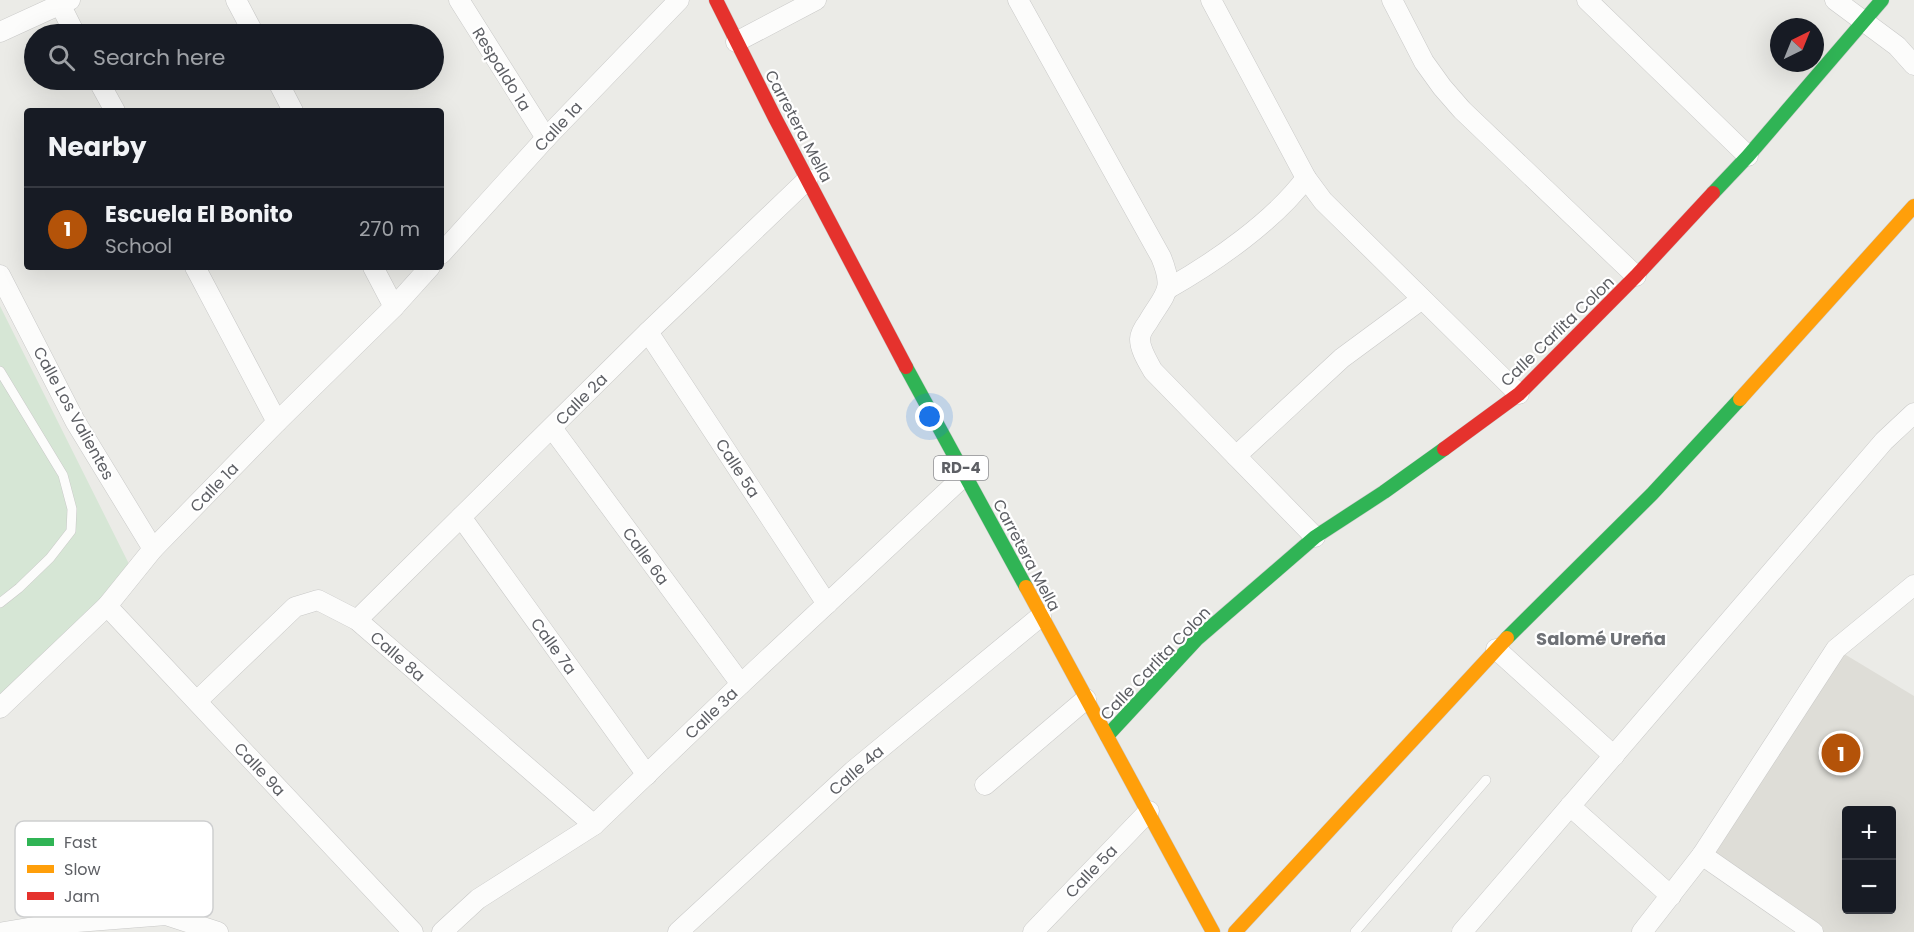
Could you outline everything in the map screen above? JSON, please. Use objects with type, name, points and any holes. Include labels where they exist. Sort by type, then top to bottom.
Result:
[{"type":"street","points":[[236,0],[249,24]]},
{"type":"street","name":"Respaldo 1a","points":[[459,0],[546,138]]},
{"type":"street","name":"Calle 1a","points":[[444,251],[546,138],[679,0]]},
{"type":"street","name":"Carretera Mella","points":[[716,0],[964,475],[1213,932]]},
{"type":"street","points":[[736,42],[816,0]]},
{"type":"street","points":[[1018,0],[1161,257],[1168,273],[1169,288]]},
{"type":"street","points":[[1211,0],[1306,178],[1323,201],[1519,394]]},
{"type":"street","points":[[1392,0],[1424,62],[1462,110],[1636,276]]},
{"type":"street","points":[[1587,0],[1748,156]]},
{"type":"street","points":[[1835,0],[1897,45],[1914,65]]},
{"type":"street","name":"Calle Carlita Colon","points":[[1107,736],[1197,639],[1315,537],[1384,492],[1519,394],[1636,276],[1748,156],[1882,0]]},
{"type":"street","points":[[0,32],[63,2],[71,24]]},
{"type":"street","points":[[103,90],[113,108]]},
{"type":"street","points":[[282,90],[291,108]]},
{"type":"street","points":[[1306,178],[1293,195],[1253,229],[1203,268],[1169,288],[1145,325],[1140,339],[1144,354],[1153,370],[1315,537]]},
{"type":"street","name":"Calle 2a","points":[[357,620],[648,332],[808,179]]},
{"type":"street","points":[[1235,932],[1496,649],[1652,494],[1783,353],[1914,206]]},
{"type":"street","points":[[197,270],[277,422]]},
{"type":"street","points":[[374,270],[393,307]]},
{"type":"street","name":"Calle 1a","points":[[0,708],[107,606],[153,549],[427,270]]},
{"type":"street","name":"Calle Los Valientes","points":[[0,275],[75,421],[153,549]]},
{"type":"street","points":[[1236,456],[1342,358],[1422,298]]},
{"type":"street","name":"Calle 5a","points":[[648,332],[827,604]]},
{"type":"street","points":[[1462,932],[1884,441],[1914,413]]},
{"type":"street","name":"Calle 6a","points":[[552,428],[741,684]]},
{"type":"street","name":"Calle 3a","points":[[442,932],[478,899],[594,825],[964,475]]},
{"type":"street","name":"Calle 7a","points":[[461,517],[647,775]]},
{"type":"street","points":[[1642,932],[1702,855],[1836,650],[1914,585]]},
{"type":"street","name":"Calle 8a","points":[[197,702],[295,607],[318,600],[357,620],[594,825]]},
{"type":"street","name":"Calle 9a","points":[[107,606],[413,932]]},
{"type":"street","name":"Calle 4a","points":[[678,932],[853,771],[1041,616]]},
{"type":"street","points":[[1496,649],[1614,756]]},
{"type":"street","points":[[985,785],[1086,699]]},
{"type":"street","points":[[1570,806],[1671,896]]},
{"type":"street","name":"Calle 5a","points":[[1033,932],[1149,811]]},
{"type":"street","points":[[1702,855],[1813,932]]},
{"type":"street","points":[[4,932],[52,924],[141,917]]},
{"type":"street","points":[[172,917],[218,932]]},
{"type":"lane","points":[[0,371],[63,475],[72,509],[71,531],[50,558],[20,588],[0,603]]},
{"type":"lane","points":[[1355,932],[1486,780]]},
{"type":"shaded area","points":[[1836,649],[1914,696],[1914,932],[1804,932],[1702,855]]},
{"type":"green space","points":[[0,306],[133,572],[0,701]]},
{"type":"traffic: fast","points":[[1713,193],[1748,156],[1882,0]]},
{"type":"traffic: fast","points":[[906,367],[1026,587]]},
{"type":"traffic: fast","points":[[1507,638],[1652,494],[1740,399]]},
{"type":"traffic: fast","points":[[1107,736],[1197,639],[1315,537],[1444,449]]},
{"type":"traffic: slow","points":[[1740,399],[1914,206]]},
{"type":"traffic: slow","points":[[1026,587],[1213,932]]},
{"type":"traffic: slow","points":[[1235,932],[1507,638]]},
{"type":"traffic: jam","points":[[716,0],[775,118],[906,367]]},
{"type":"traffic: jam","points":[[1444,449],[1519,394],[1636,276],[1713,193]]},
{"type":"place","name":"Escuela El Bonito","points":[[1841,753]]},
{"type":"district","name":"Salomé Ureña","points":[[1601,639]]}]
